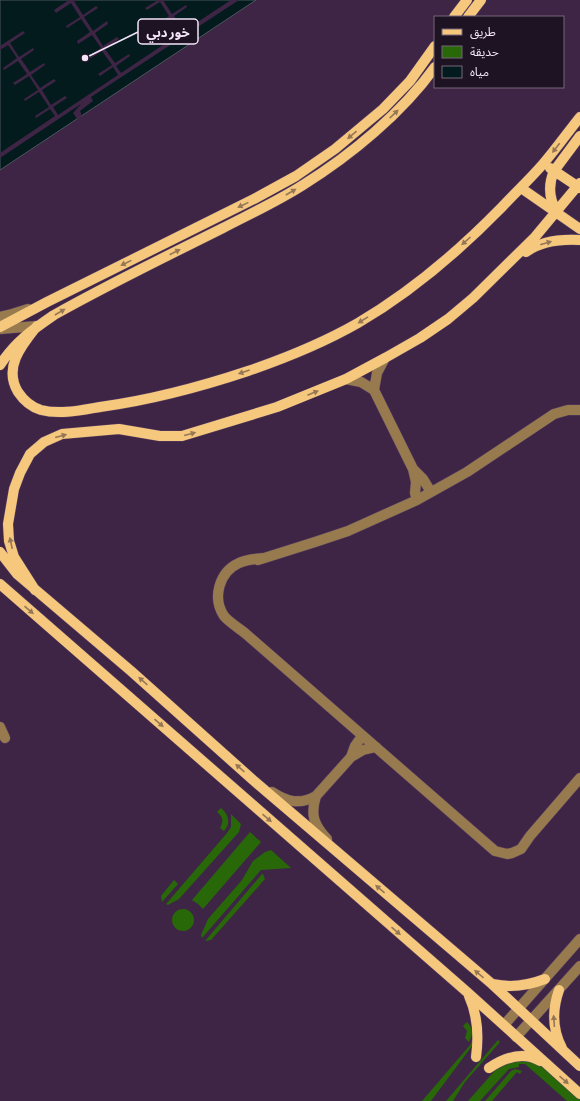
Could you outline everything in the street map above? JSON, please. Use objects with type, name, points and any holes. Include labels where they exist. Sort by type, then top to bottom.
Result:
[{"type":"main road","points":[[455,16],[467,0]]},
{"type":"main road","points":[[469,16],[481,0]]},
{"type":"main road","points":[[0,328],[47,302],[254,199],[303,172],[335,149],[393,100],[418,71],[434,47]]},
{"type":"main road","points":[[0,365],[10,350],[23,337],[37,326],[71,305],[281,198],[302,186],[343,158],[387,120],[418,90],[434,68]]},
{"type":"main road","points":[[37,326],[16,356],[13,367],[13,378],[16,389],[22,398],[31,406],[41,410],[62,412],[113,406],[150,399],[242,373],[291,355],[324,341],[356,324],[387,305],[417,283],[473,235],[521,188],[580,117]]},
{"type":"main road","points":[[557,212],[552,202],[550,190],[551,177],[580,136]]},
{"type":"main road","points":[[35,590],[14,557],[9,541],[8,524],[14,489],[20,473],[30,454],[44,442],[62,434],[119,430],[160,436],[182,436],[277,407],[346,378],[385,358],[420,338],[473,298],[516,258],[579,186],[543,163]]},
{"type":"main road","points":[[521,188],[580,229]]},
{"type":"main road","points":[[516,258],[545,243],[580,240]]},
{"type":"main road","points":[[0,552],[17,574],[35,590],[131,671],[253,780],[348,862],[492,984],[518,1010],[580,1066]]},
{"type":"main road","points":[[0,584],[467,992],[580,1094]]},
{"type":"main road","points":[[492,984],[514,987],[525,986],[545,979]]},
{"type":"main road","points":[[559,990],[554,1010],[554,1021],[559,1042],[564,1052]]},
{"type":"main road","points":[[467,992],[472,1004],[478,1030],[476,1057]]},
{"type":"main road","points":[[489,1068],[500,1061],[512,1057],[525,1056],[548,1066]]},
{"type":"street","points":[[0,316],[12,314],[47,302]]},
{"type":"street","points":[[0,328],[37,326]]},
{"type":"street","points":[[374,390],[377,374],[385,358]]},
{"type":"street","points":[[346,378],[361,382],[374,390],[414,469],[423,479],[431,492]]},
{"type":"street","points":[[580,406],[570,406],[557,409],[546,415],[493,456],[417,500],[348,530],[315,542],[264,558],[245,560],[231,567],[226,573],[219,587],[218,602],[224,616],[229,622],[246,634],[485,841],[501,848],[518,846],[530,836],[580,778]]},
{"type":"street","points":[[532,427],[558,412],[580,410]]},
{"type":"street","points":[[414,469],[417,500]]},
{"type":"street","points":[[0,727],[5,738]]},
{"type":"street","points":[[351,757],[355,746],[362,736]]},
{"type":"street","points":[[253,780],[287,801],[302,802],[316,796],[351,757],[363,750],[376,747]]},
{"type":"street","points":[[316,796],[313,812],[317,827],[348,862]]},
{"type":"street","points":[[504,1025],[580,939]]},
{"type":"street","points":[[516,1037],[580,966]]},
{"type":"green space","points":[[221,808],[226,813],[228,819],[228,825],[224,831],[220,828],[222,819],[217,812]]},
{"type":"green space","points":[[231,814],[241,824],[239,832],[179,899],[168,905],[166,904],[227,833],[231,827]]},
{"type":"green space","points":[[250,832],[261,842],[203,909],[192,900]]},
{"type":"green space","points":[[271,850],[291,868],[261,870],[202,938],[201,935],[208,919],[242,880],[253,861],[265,852]]},
{"type":"green space","points":[[262,874],[265,879],[211,940],[205,941]]},
{"type":"green space","points":[[174,880],[178,884],[162,902],[161,896]]},
{"type":"green space","points":[[183,909],[191,912],[194,920],[191,928],[183,931],[175,928],[172,920],[175,912]]},
{"type":"green space","points":[[467,1022],[472,1031],[469,1042],[465,1038],[467,1031],[463,1026]]},
{"type":"green space","points":[[473,1039],[472,1046],[431,1101],[422,1101],[470,1045]]},
{"type":"green space","points":[[498,1040],[500,1042],[465,1082],[453,1101],[446,1101]]},
{"type":"green space","points":[[513,1060],[535,1061],[544,1067],[580,1099],[580,1101],[567,1101],[525,1064],[519,1064],[519,1067],[509,1069],[480,1101],[468,1101],[498,1067]]},
{"type":"green space","points":[[515,1069],[522,1071],[520,1074],[517,1072],[492,1101],[485,1101],[511,1071]]},
{"type":"water","points":[[0,0],[256,0],[0,170]]},
{"type":"pier","points":[[69,0],[75,0],[74,1],[83,15],[96,6],[98,8],[84,17],[93,31],[107,21],[108,24],[95,33],[103,46],[117,37],[119,39],[105,49],[115,63],[129,54],[130,56],[116,66],[121,73],[181,33],[171,18],[157,27],[156,25],[169,16],[160,2],[147,10],[145,8],[158,0],[163,0],[172,14],[186,5],[187,7],[174,16],[184,31],[231,0],[239,0],[91,97],[93,101],[80,111],[82,116],[77,119],[73,113],[81,104],[0,158],[0,153],[55,116],[50,109],[36,118],[35,116],[49,107],[39,92],[25,101],[24,99],[38,90],[29,76],[15,85],[13,83],[27,74],[18,61],[4,70],[3,68],[17,58],[8,45],[0,50],[0,46],[23,31],[25,33],[10,43],[19,57],[33,48],[34,50],[21,59],[30,72],[44,63],[45,65],[31,75],[40,88],[54,79],[56,81],[42,90],[51,105],[65,96],[67,98],[53,107],[58,115],[118,75],[113,67],[100,76],[98,74],[112,65],[102,51],[88,60],[87,57],[101,48],[92,35],[78,44],[77,41],[90,32],[81,19],[67,28],[66,26],[80,17],[71,3],[56,13],[54,10]]},
{"type":"place","name":"خور دبي","points":[[85,58]]}]
